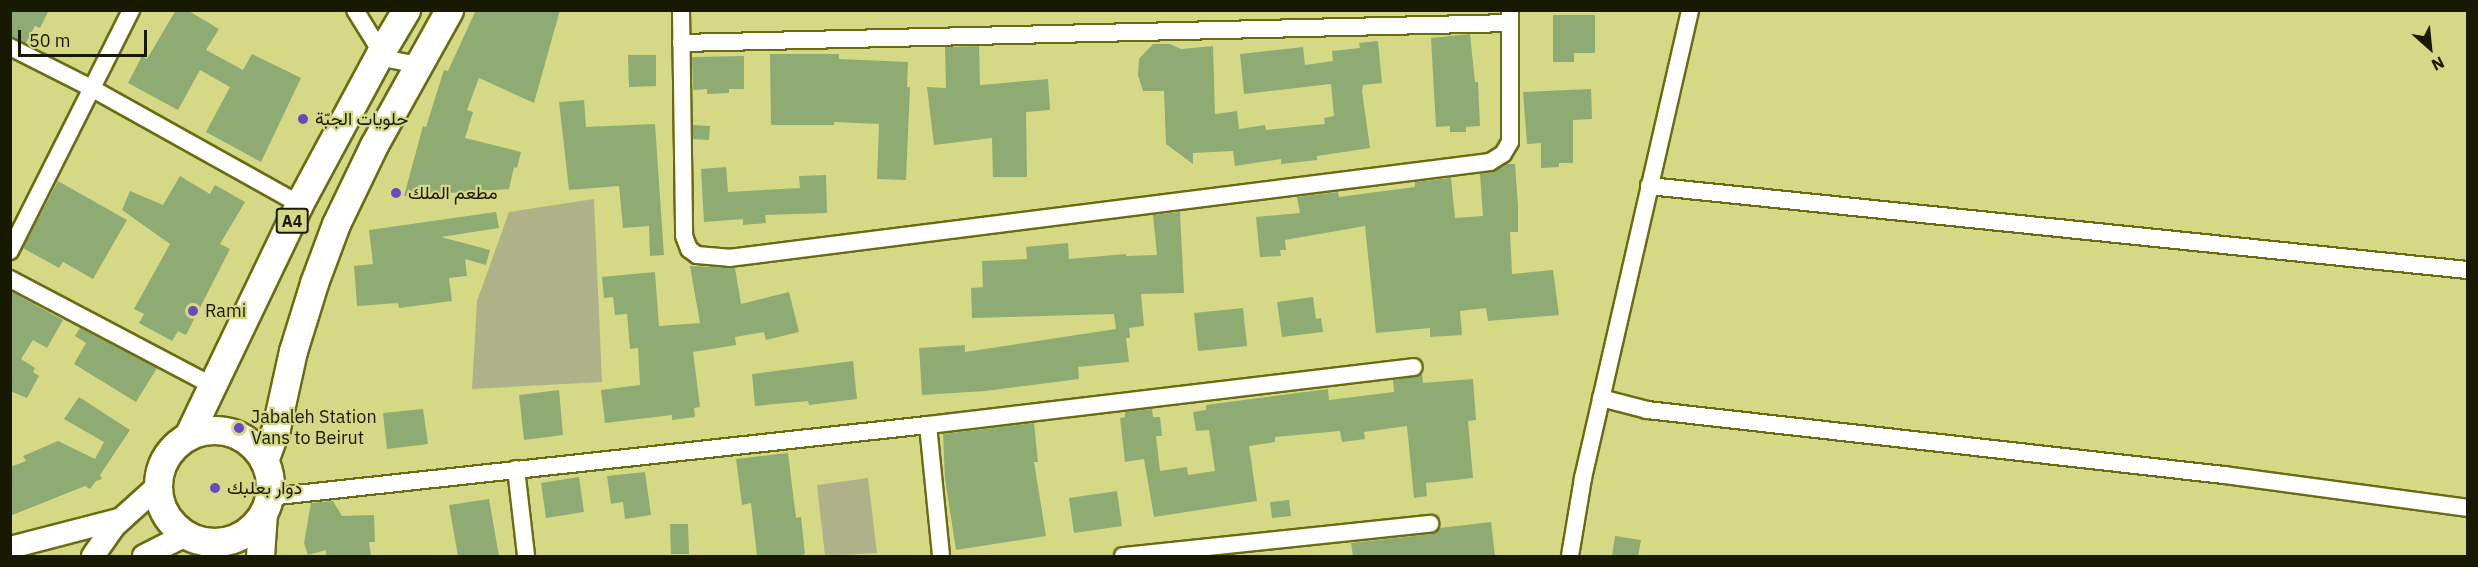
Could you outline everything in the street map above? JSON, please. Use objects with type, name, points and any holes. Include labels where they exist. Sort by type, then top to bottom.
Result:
[{"type":"highway","name":"A4","points":[[158,486],[166,457],[188,436],[299,204],[406,10]]},
{"type":"highway","name":"A4","points":[[260,556],[268,472],[264,461],[276,428],[293,351],[314,283],[336,224],[374,145],[449,10]]},
{"type":"highway","points":[[188,436],[209,430],[231,433],[250,444],[264,461]]},
{"type":"highway","points":[[158,486],[165,514],[186,535],[221,549],[245,532],[266,505]]},
{"type":"main road","points":[[93,556],[122,518],[158,486]]},
{"type":"main road","points":[[144,556],[186,535]]},
{"type":"street","points":[[10,251],[131,10]]},
{"type":"street","points":[[355,10],[381,52],[393,60],[418,65]]},
{"type":"street","points":[[681,10],[681,43],[684,236],[689,249],[697,255],[729,258],[1490,162],[1503,154],[1510,141],[1510,17],[681,43]]},
{"type":"street","points":[[1570,556],[1583,478],[1690,10]]},
{"type":"street","points":[[10,47],[91,88],[299,204]]},
{"type":"street","points":[[1649,186],[2468,270]]},
{"type":"street","points":[[10,279],[213,386]]},
{"type":"street","points":[[266,505],[516,469],[928,425],[1414,367]]},
{"type":"street","points":[[1601,398],[1647,410],[2224,475],[2468,508]]},
{"type":"street","points":[[928,425],[940,556]]},
{"type":"street","points":[[516,469],[526,556]]},
{"type":"street","points":[[10,547],[122,518]]},
{"type":"street","points":[[1123,556],[1430,524]]},
{"type":"green space","points":[[594,199],[602,382],[472,389],[477,301],[509,212]]},
{"type":"green space","points":[[868,478],[877,553],[825,556],[817,485]]},
{"type":"building","points":[[10,10],[49,10],[40,28],[35,26],[26,43],[10,37]]},
{"type":"building","points":[[176,10],[187,10],[219,29],[206,50],[243,70],[252,54],[301,78],[261,162],[206,132],[230,87],[200,70],[178,110],[128,83],[142,56],[147,59]]},
{"type":"building","points":[[476,10],[560,10],[534,103],[479,78],[467,110],[473,112],[465,138],[521,152],[517,168],[514,167],[509,189],[404,196],[423,126],[426,127],[444,70],[448,71]]},
{"type":"building","points":[[1553,15],[1595,15],[1595,53],[1574,53],[1574,62],[1553,62]]},
{"type":"building","points":[[1470,34],[1475,82],[1478,82],[1480,126],[1466,127],[1466,132],[1450,132],[1450,126],[1436,127],[1431,38]]},
{"type":"building","points":[[1378,41],[1382,83],[1363,85],[1362,91],[1370,148],[1317,156],[1317,160],[1281,164],[1281,159],[1235,166],[1233,151],[1193,153],[1193,164],[1166,144],[1164,91],[1143,91],[1138,75],[1139,59],[1153,44],[1170,44],[1181,49],[1213,46],[1215,114],[1237,111],[1239,129],[1265,125],[1266,130],[1325,124],[1324,118],[1334,116],[1331,84],[1244,94],[1240,54],[1303,47],[1305,65],[1333,61],[1332,51],[1360,48],[1359,43]]},
{"type":"building","points":[[979,46],[980,85],[1048,79],[1050,110],[1026,112],[1027,177],[993,177],[992,138],[934,145],[927,87],[946,88],[945,47]]},
{"type":"building","points":[[770,54],[839,54],[839,59],[908,62],[907,87],[910,87],[906,180],[877,179],[879,124],[834,122],[834,125],[771,125]]},
{"type":"building","points":[[628,55],[656,55],[656,86],[629,87]]},
{"type":"building","points":[[744,56],[744,89],[729,89],[729,93],[707,94],[707,89],[693,90],[692,57]]},
{"type":"building","points":[[1591,89],[1592,119],[1573,120],[1573,163],[1559,163],[1559,167],[1541,168],[1541,143],[1527,144],[1523,92]]},
{"type":"building","points":[[584,100],[586,127],[655,124],[664,255],[650,256],[649,226],[623,228],[619,186],[569,190],[559,102]]},
{"type":"building","points":[[693,125],[710,126],[709,140],[693,139]]},
{"type":"building","points":[[1506,164],[1515,164],[1518,206],[1518,232],[1510,232],[1512,274],[1553,270],[1559,315],[1488,321],[1486,308],[1460,311],[1462,335],[1430,337],[1430,328],[1376,333],[1365,226],[1285,240],[1286,250],[1280,250],[1281,256],[1260,257],[1256,217],[1300,213],[1297,197],[1338,192],[1339,197],[1415,187],[1415,182],[1451,178],[1455,218],[1483,216],[1480,174],[1495,171]]},
{"type":"building","points":[[726,167],[728,192],[800,188],[799,176],[826,175],[827,213],[765,215],[766,223],[743,225],[743,219],[704,222],[701,169]]},
{"type":"building","points":[[180,176],[210,194],[215,185],[245,202],[220,244],[230,249],[186,335],[178,331],[172,341],[139,323],[144,314],[134,309],[170,244],[122,210],[130,191],[163,205]]},
{"type":"building","points":[[58,181],[127,220],[93,279],[63,262],[59,268],[23,248]]},
{"type":"building","points":[[496,212],[499,228],[441,237],[490,250],[486,265],[465,259],[467,276],[449,278],[452,301],[399,308],[398,303],[357,306],[354,266],[373,264],[369,230]]},
{"type":"building","points":[[1180,212],[1184,293],[1141,294],[1144,326],[1129,328],[1130,338],[1126,338],[1129,362],[1078,367],[1079,379],[985,391],[922,395],[919,348],[965,345],[965,352],[1116,329],[1114,314],[972,318],[971,288],[983,287],[982,261],[1027,259],[1026,247],[1068,243],[1069,259],[1126,254],[1126,256],[1157,255],[1153,215]]},
{"type":"building","points":[[690,266],[735,268],[741,304],[789,292],[799,332],[766,340],[764,332],[735,337],[736,345],[693,352],[700,407],[694,408],[695,417],[672,420],[672,415],[605,423],[601,390],[640,385],[638,348],[630,349],[627,314],[615,315],[613,297],[604,298],[602,277],[655,272],[659,326],[700,323]]},
{"type":"building","points":[[10,291],[63,320],[47,348],[33,340],[21,359],[35,368],[33,372],[39,376],[27,398],[10,391]]},
{"type":"building","points":[[1313,297],[1316,319],[1321,318],[1323,332],[1282,337],[1277,302]]},
{"type":"building","points":[[1243,308],[1247,346],[1198,351],[1194,313]]},
{"type":"building","points":[[80,328],[157,368],[136,402],[74,364],[86,343],[75,336]]},
{"type":"building","points":[[853,361],[857,399],[809,405],[808,401],[755,406],[752,374]]},
{"type":"building","points":[[1422,374],[1423,383],[1473,379],[1476,420],[1468,421],[1473,478],[1426,483],[1427,496],[1414,498],[1407,426],[1364,432],[1365,439],[1342,442],[1340,431],[1275,437],[1275,442],[1249,446],[1257,501],[1154,517],[1144,459],[1125,462],[1120,418],[1125,417],[1125,412],[1152,409],[1153,417],[1160,417],[1162,436],[1156,436],[1160,471],[1187,467],[1188,475],[1215,471],[1209,430],[1196,431],[1193,412],[1206,410],[1206,405],[1328,389],[1329,400],[1394,392],[1393,380]]},
{"type":"building","points":[[559,390],[563,435],[524,440],[519,395]]},
{"type":"building","points":[[79,397],[130,430],[100,475],[102,479],[96,481],[90,489],[85,486],[10,516],[10,467],[26,461],[23,456],[58,441],[95,459],[104,442],[64,419]]},
{"type":"building","points":[[423,409],[428,444],[387,449],[383,413]]},
{"type":"building","points":[[1034,423],[1038,462],[1034,462],[1046,536],[956,550],[945,479],[943,434]]},
{"type":"building","points":[[788,453],[796,518],[801,517],[805,554],[757,556],[751,503],[742,505],[736,459]]},
{"type":"building","points":[[645,472],[651,515],[625,519],[623,502],[611,504],[607,476]]},
{"type":"building","points":[[579,477],[584,512],[546,518],[541,483]]},
{"type":"building","points":[[1117,491],[1122,526],[1074,533],[1069,498]]},
{"type":"building","points":[[489,499],[499,556],[458,556],[449,505]]},
{"type":"building","points":[[1289,500],[1291,516],[1272,518],[1270,502]]},
{"type":"building","points":[[333,501],[342,516],[374,515],[375,542],[369,542],[371,556],[326,556],[326,550],[308,555],[304,543],[311,503]]},
{"type":"building","points":[[1491,522],[1495,556],[1353,556],[1351,543],[1431,534],[1440,528]]},
{"type":"building","points":[[670,524],[688,524],[689,554],[671,554]]},
{"type":"building","points":[[1615,536],[1641,540],[1638,556],[1612,556]]},
{"type":"place","name":"حلويات الجبّة","points":[[303,119]]},
{"type":"place","name":"مطعم الملك","points":[[396,193]]},
{"type":"place","name":"Rami","points":[[193,311]]},
{"type":"place","name":"Jabaleh Station Vans to Beirut","points":[[239,428]]},
{"type":"place","name":"دوار بعلبك","points":[[215,488]]}]
